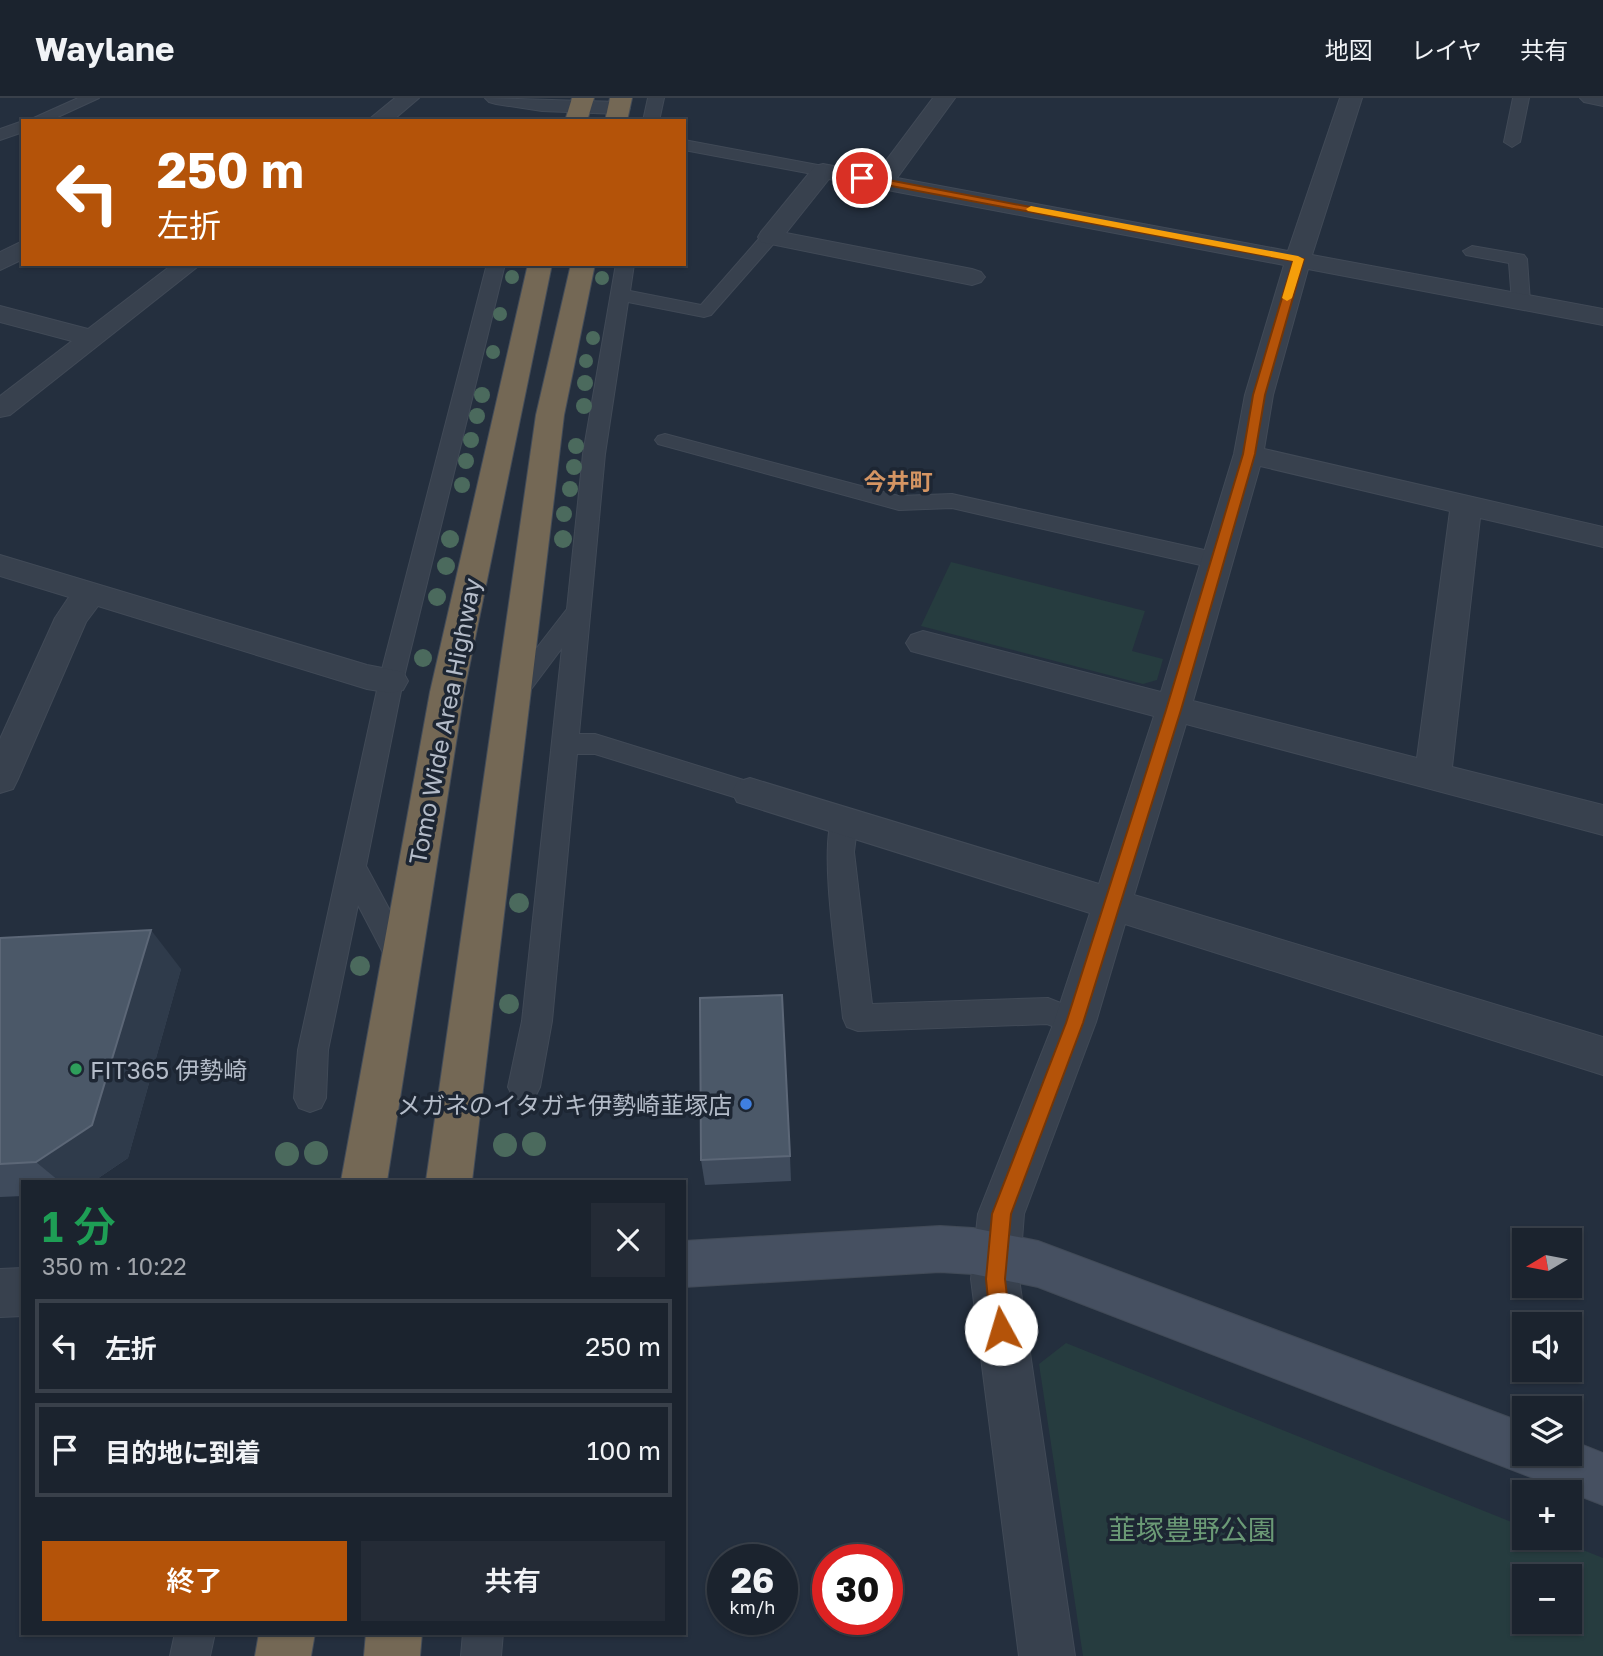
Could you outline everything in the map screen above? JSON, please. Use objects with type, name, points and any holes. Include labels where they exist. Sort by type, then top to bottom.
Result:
[{"type":"highway","name":"Tomo Wide Area Highway","points":[[364,1180],[447,692],[540,266]]},
{"type":"highway","points":[[449,1180],[550,415],[583,266]]},
{"type":"highway","points":[[283,1656],[287,1635]]},
{"type":"highway","points":[[392,1656],[394,1635]]},
{"type":"street","points":[[381,119],[408,98]]},
{"type":"street","points":[[496,98],[580,109],[618,109]]},
{"type":"street","points":[[882,182],[944,98]]},
{"type":"street","points":[[1047,1656],[1001,1329],[996,1255],[1001,1214],[1075,1023],[1174,710],[1249,454],[1259,395],[1298,259],[1351,98]]},
{"type":"street","points":[[1591,98],[1603,100]]},
{"type":"street","points":[[972,277],[770,237],[823,171],[1603,317]]},
{"type":"street","points":[[0,263],[21,249]]},
{"type":"street","points":[[0,409],[92,338],[178,266]]},
{"type":"street","points":[[0,314],[92,338]]},
{"type":"street","points":[[1249,454],[1603,537]]},
{"type":"street","points":[[1433,775],[1466,505]]},
{"type":"street","points":[[0,565],[367,677],[391,681]]},
{"type":"street","points":[[0,779],[71,618],[91,592]]},
{"type":"street","points":[[923,643],[1603,820]]},
{"type":"street","points":[[750,792],[1603,1056]]},
{"type":"street","points":[[686,1264],[940,1249],[996,1255],[1067,1273],[1512,1444]]},
{"type":"street","points":[[0,1293],[21,1292]]},
{"type":"street","points":[[1569,1466],[1603,1479]]},
{"type":"lane","points":[[40,119],[91,98]]},
{"type":"lane","points":[[651,119],[656,98]]},
{"type":"lane","points":[[1511,142],[1521,98]]},
{"type":"lane","points":[[0,135],[21,127]]},
{"type":"lane","points":[[686,145],[823,171]]},
{"type":"lane","points":[[619,296],[639,297],[704,311],[770,237]]},
{"type":"lane","points":[[1472,251],[1518,260],[1521,302]]},
{"type":"lane","points":[[310,1098],[313,1049],[391,681],[495,266]]},
{"type":"lane","points":[[524,1087],[537,1021],[594,454],[624,266]]},
{"type":"lane","points":[[665,440],[899,503],[952,501],[1218,561]]},
{"type":"lane","points":[[511,698],[578,611]]},
{"type":"lane","points":[[564,744],[595,744],[750,792]]},
{"type":"lane","points":[[844,820],[840,852],[858,1018],[1048,1011],[1075,1023]]},
{"type":"lane","points":[[352,867],[400,957]]},
{"type":"lane","points":[[190,1656],[195,1635]]},
{"type":"lane","points":[[481,1656],[483,1635]]},
{"type":"green space","points":[[951,562],[1145,611],[1132,651],[1163,659],[1157,680],[1143,684],[921,626]]},
{"type":"green space","name":"韮塚豊野公園","points":[[1066,1343],[1512,1522],[1512,1550],[1582,1550],[1603,1558],[1603,1656],[1083,1656],[1039,1364]]},
{"type":"building","name":"FIT365 伊勢崎","points":[[151,930],[92,1125],[36,1162],[0,1164],[0,938]]},
{"type":"building","name":"メガネのイタガキ伊勢崎韮塚店","points":[[782,995],[790,1156],[701,1160],[700,998]]},
{"type":"slow traffic","points":[[1031,209],[1298,259],[1287,298]]},
{"type":"place","name":"FIT365 伊勢崎","points":[[76,1069]]},
{"type":"place","name":"メガネのイタガキ伊勢崎韮塚店","points":[[746,1104]]},
{"type":"district","name":"今井町","points":[[898,481]]},
{"type":"route","points":[[862,178],[1298,259],[1259,395],[1249,454],[1174,710],[1075,1023],[1001,1214],[995,1279],[1001,1329]]}]
